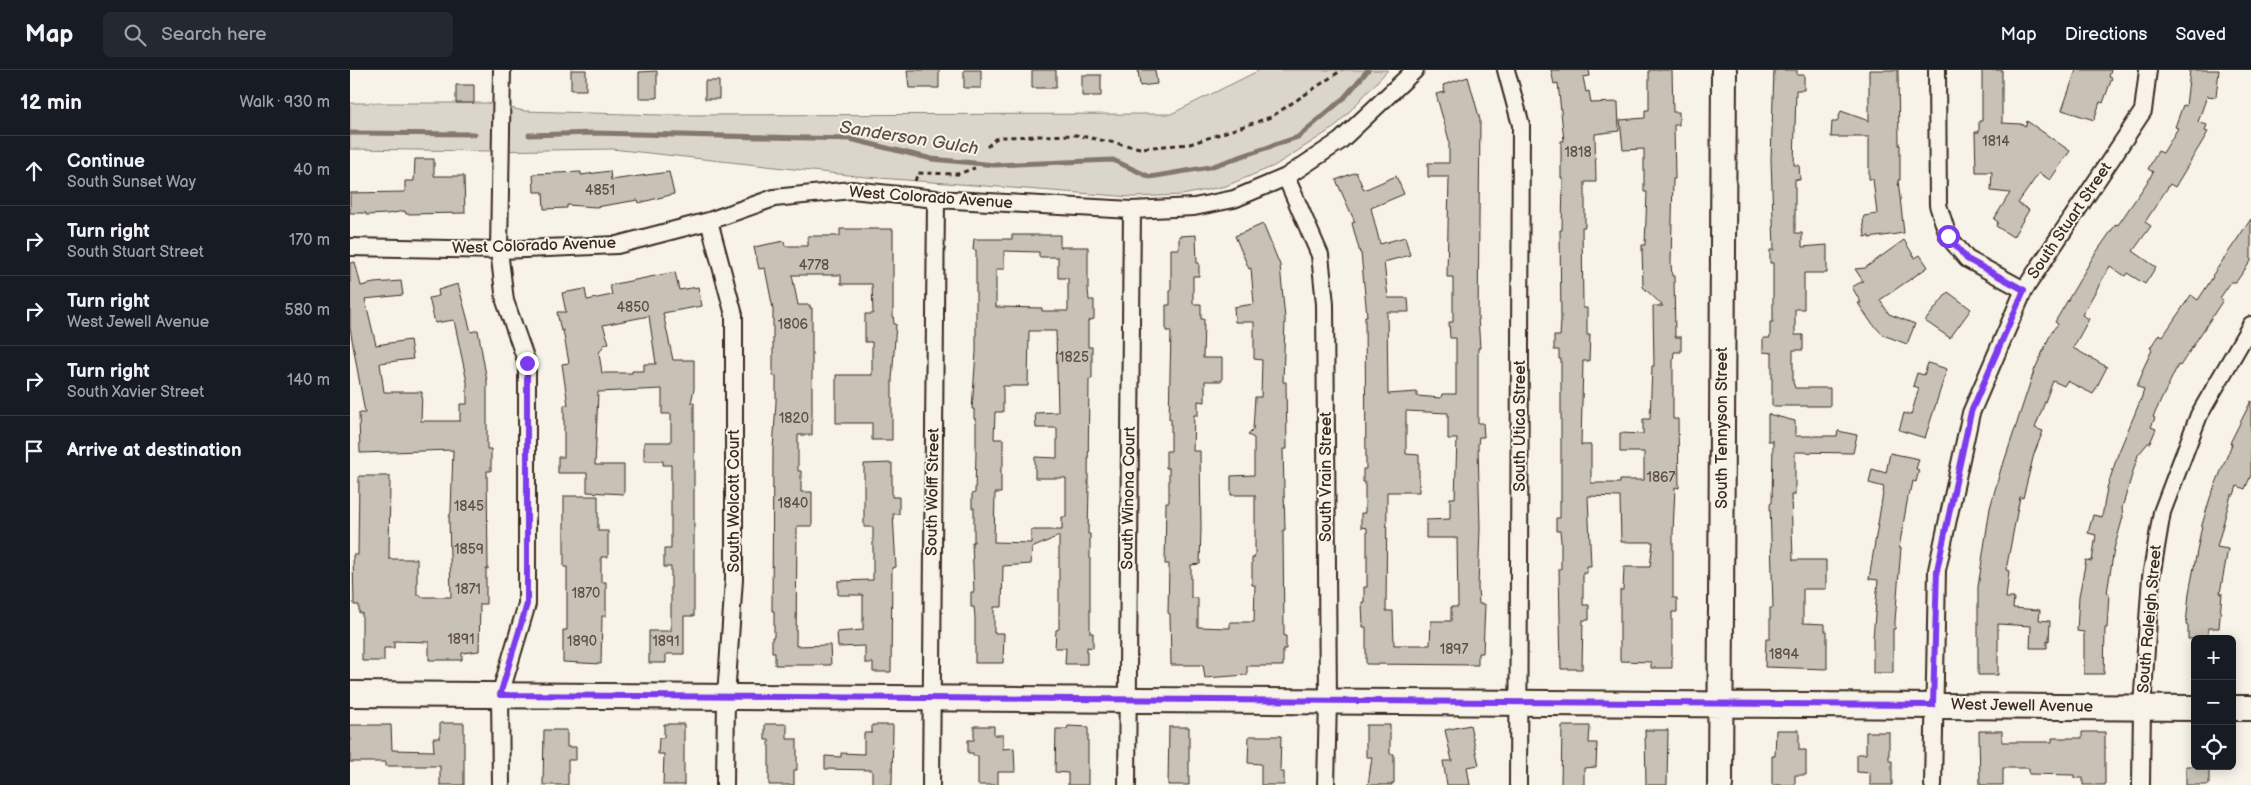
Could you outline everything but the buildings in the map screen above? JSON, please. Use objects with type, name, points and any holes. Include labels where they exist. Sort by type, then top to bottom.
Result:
[{"type":"main road","name":"South Tennyson Street","points":[[1720,785],[1724,70]]},
{"type":"main road","name":"West Jewell Avenue","points":[[350,694],[2191,708]]},
{"type":"main road","points":[[2236,708],[2251,708]]},
{"type":"street","points":[[500,785],[500,695],[527,604],[527,363],[504,301],[499,250],[502,70]]},
{"type":"street","name":"West Colorado Avenue","points":[[350,247],[499,250],[618,245],[709,221],[774,198],[852,190],[936,199],[1132,210],[1194,207],[1234,198],[1286,177],[1340,141],[1415,70]]},
{"type":"street","name":"South Utica Street","points":[[1506,70],[1522,125],[1518,785]]},
{"type":"street","points":[[1937,70],[1938,205],[1948,236],[1967,259],[2024,290]]},
{"type":"street","name":"South Stuart Street","points":[[1933,785],[1937,570],[1971,412],[2024,290],[2143,111],[2148,70]]},
{"type":"street","name":"South Vrain Street","points":[[1286,177],[1320,255],[1325,304],[1328,700],[1326,785]]},
{"type":"street","name":"South Wolff Street","points":[[931,785],[936,199]]},
{"type":"street","name":"South Winona Court","points":[[1127,785],[1132,210]]},
{"type":"street","name":"South Wolcott Court","points":[[709,221],[734,315],[734,579],[726,697],[725,785]]},
{"type":"street","name":"South Raleigh Street","points":[[2142,785],[2142,707],[2151,577],[2162,512],[2199,415],[2251,325]]},
{"type":"path","points":[[987,147],[995,139],[1003,137],[1076,135],[1140,148],[1190,144],[1271,117],[1342,70]]},
{"type":"path","points":[[909,196],[918,173],[958,174],[975,168]]},
{"type":"shaded area","points":[[1260,70],[1388,70],[1335,127],[1274,166],[1226,186],[1182,195],[1132,197],[866,177],[612,149],[485,151],[350,149],[350,103],[487,103],[524,111],[660,115],[1171,114]]},
{"type":"waterway","name":"Sanderson Gulch","points":[[529,135],[594,133],[850,139],[932,159],[995,165],[1113,160],[1150,177],[1210,167],[1298,137],[1344,98],[1368,70]]},
{"type":"waterway","name":"Sanderson Gulch","points":[[350,133],[475,134]]},
{"type":"route","points":[[527,363],[527,604],[500,695],[1127,701],[1328,700],[1933,705],[1937,570],[1971,412],[2024,290],[1967,259],[1948,236]]}]
